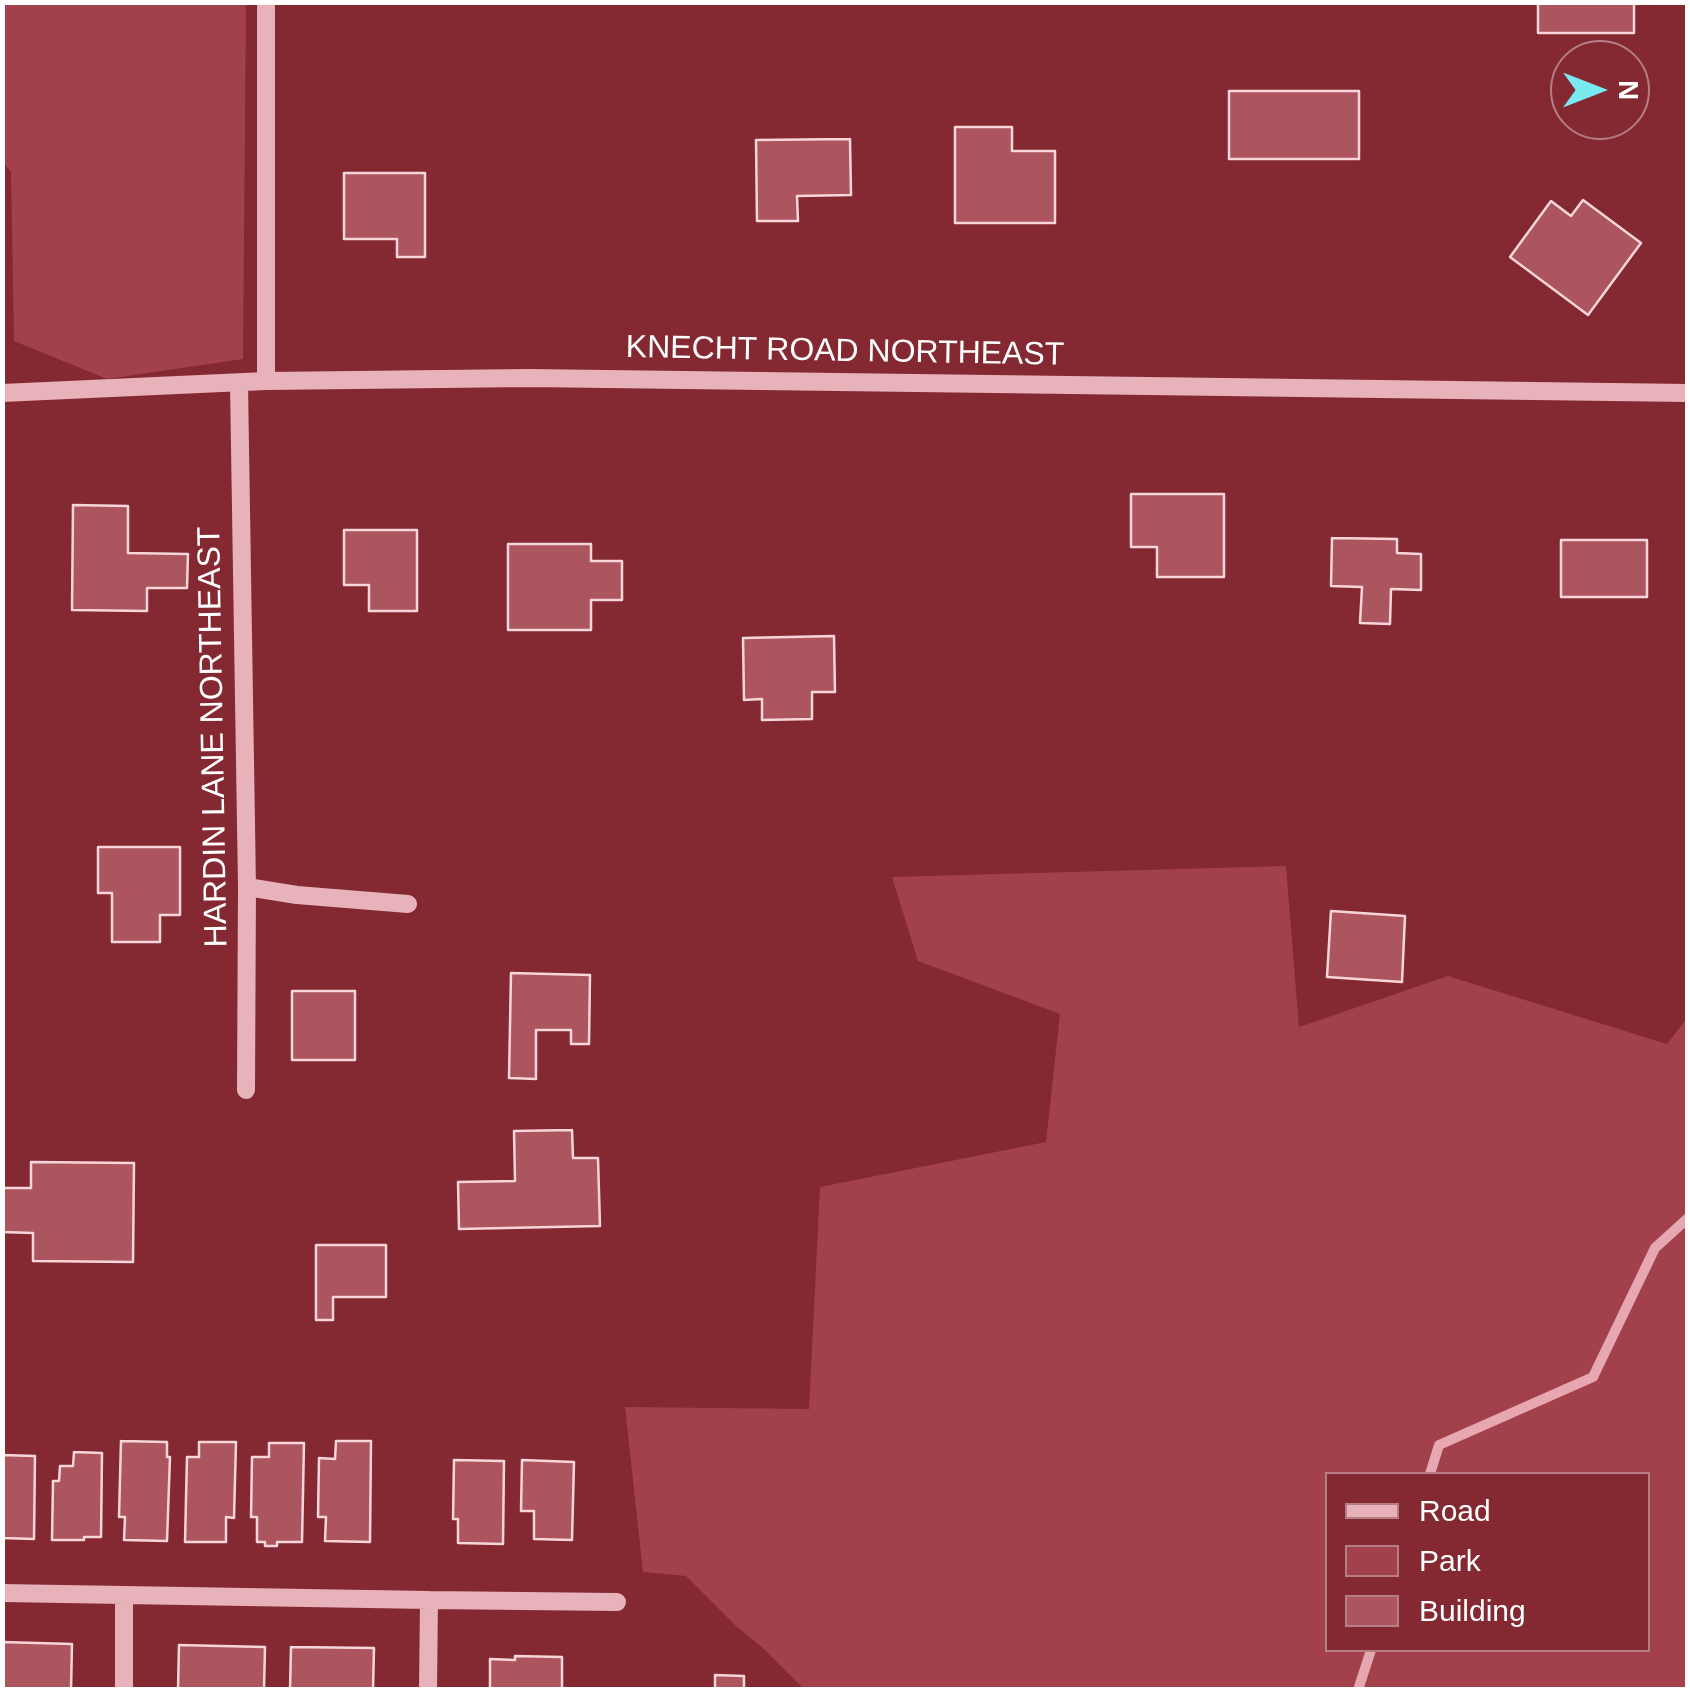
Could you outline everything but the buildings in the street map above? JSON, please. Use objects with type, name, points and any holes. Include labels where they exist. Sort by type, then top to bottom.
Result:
[{"type":"street","points":[[266,2],[266,381]]},
{"type":"street","name":"KNECHT ROAD NORTHEAST","points":[[2,393],[266,381],[568,378],[1688,393]]},
{"type":"street","name":"HARDIN LANE NORTHEAST","points":[[239,384],[248,887],[246,1090]]},
{"type":"street","points":[[248,887],[408,904]]},
{"type":"street","points":[[2,1593],[617,1602]]},
{"type":"street","points":[[124,1595],[124,1690]]},
{"type":"street","points":[[428,1690],[429,1600]]},
{"type":"green space","points":[[2,3],[246,3],[243,359],[107,379],[14,341],[11,172],[2,161]]},
{"type":"green space","points":[[1286,866],[1299,1027],[1448,976],[1667,1044],[1687,1018],[1687,1689],[801,1689],[686,1576],[643,1572],[625,1407],[809,1409],[820,1187],[1046,1142],[1060,1014],[918,961],[892,877]]},
{"type":"waterway","points":[[1431,1472],[1439,1445],[1593,1377],[1655,1248],[1688,1218]]},
{"type":"waterway","points":[[1358,1690],[1370,1652]]}]
